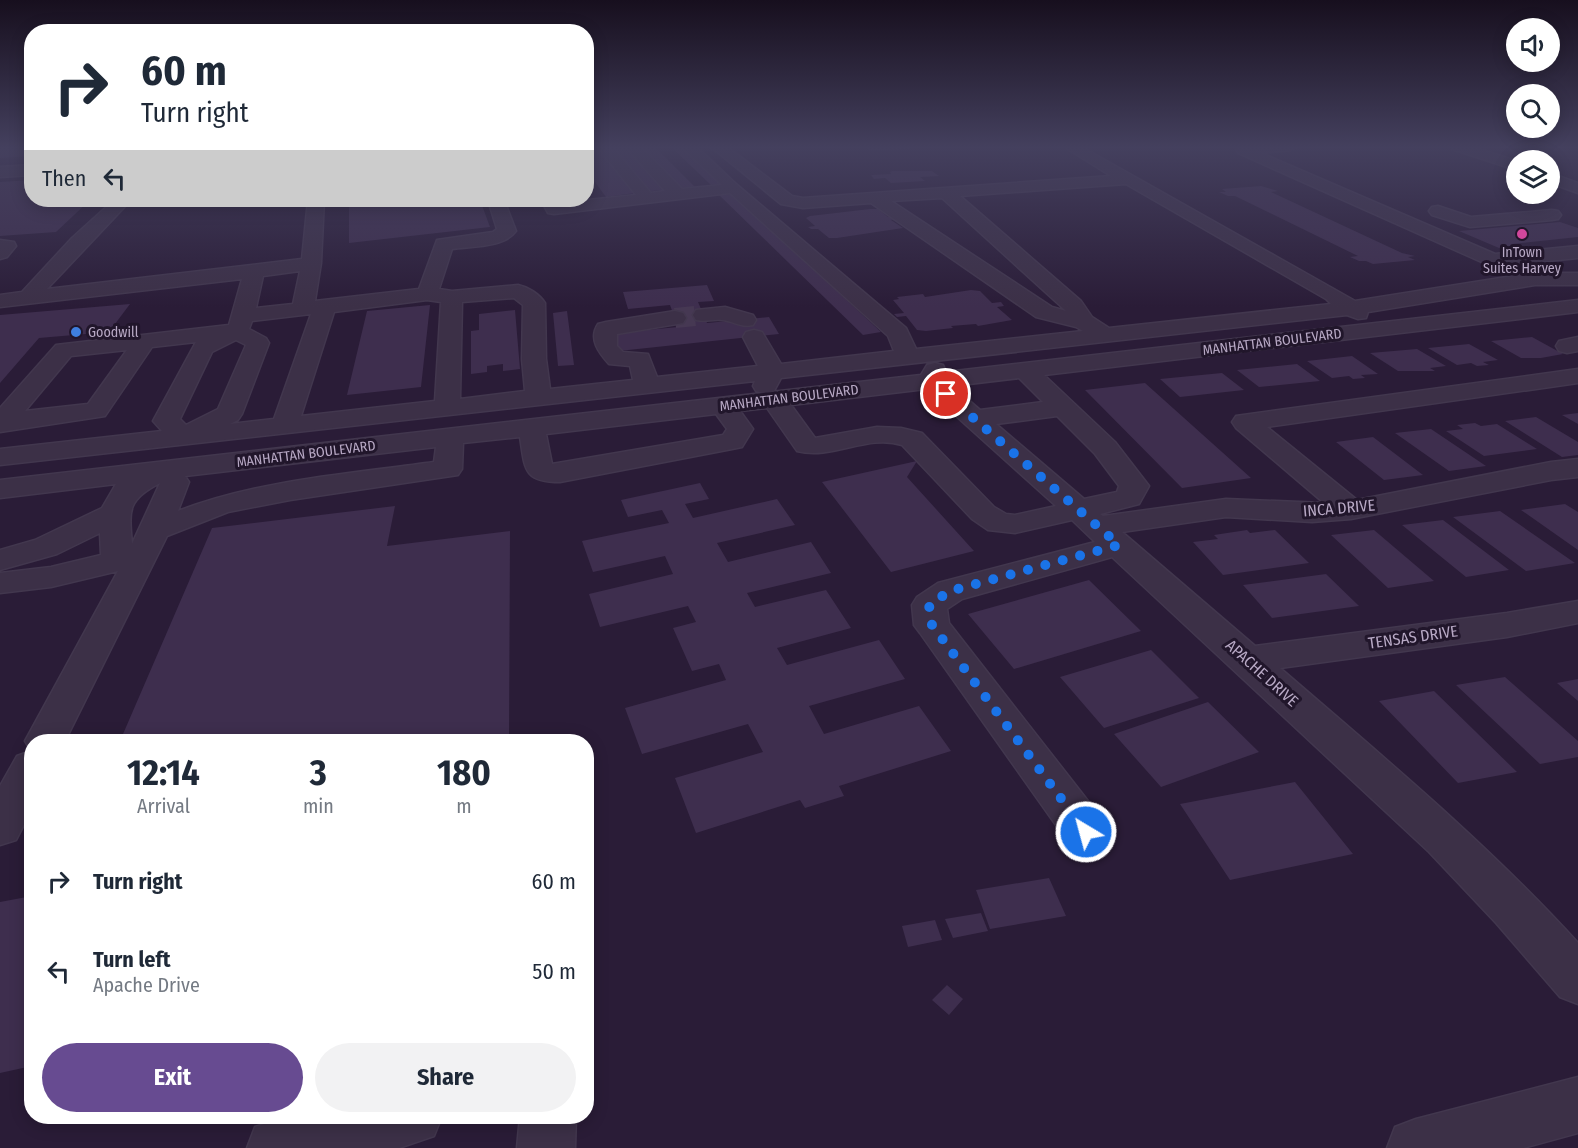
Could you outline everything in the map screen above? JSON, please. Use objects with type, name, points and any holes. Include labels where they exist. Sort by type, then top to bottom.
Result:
[{"type":"street","points":[[746,200],[898,333],[919,369]]},
{"type":"street","points":[[785,200],[803,203],[852,200]]},
{"type":"street","points":[[877,200],[1044,312],[1094,331]]},
{"type":"street","points":[[953,200],[1073,306],[1094,331]]},
{"type":"street","points":[[1165,200],[1333,295],[1364,317],[1362,321],[1236,339],[1230,347]]},
{"type":"street","points":[[1355,200],[1534,279]]},
{"type":"street","points":[[1523,204],[1569,221]]},
{"type":"street","points":[[27,298],[79,242],[116,207]]},
{"type":"street","points":[[285,424],[314,307],[311,263],[315,207]]},
{"type":"street","points":[[427,294],[444,244],[498,237],[507,231],[498,207]]},
{"type":"street","points":[[1438,211],[1470,222],[1552,215]]},
{"type":"street","points":[[0,246],[8,246],[0,253]]},
{"type":"street","points":[[1492,260],[1578,252]]},
{"type":"street","points":[[0,301],[254,272],[311,263]]},
{"type":"street","points":[[183,436],[166,421],[202,348],[241,324],[254,272]]},
{"type":"street","name":"MANHATTAN BOULEVARD","points":[[0,489],[774,399],[1094,331],[1350,308],[1534,279],[1578,279]]},
{"type":"street","points":[[1008,287],[1046,283]]},
{"type":"street","points":[[1508,314],[1487,309],[1485,303],[1578,290]]},
{"type":"street","points":[[1,423],[64,350],[145,341],[241,324],[314,307],[427,294],[452,297],[518,291],[534,303],[534,359],[538,397]]},
{"type":"street","points":[[447,406],[452,297]]},
{"type":"street","name":"MANHATTAN BOULEVARD","points":[[0,457],[772,371],[1025,370],[1578,306]]},
{"type":"street","points":[[564,424],[581,416],[612,409],[754,392],[768,384],[772,371],[749,328],[725,313],[704,315]]},
{"type":"street","points":[[647,385],[640,359],[618,359],[606,347],[606,329],[675,318]]},
{"type":"street","points":[[0,560],[46,547],[114,514],[128,489],[165,470],[183,436],[229,414],[258,343],[241,324]]},
{"type":"street","points":[[1,423],[96,411],[145,341]]},
{"type":"street","name":"APACHE DRIVE","points":[[919,369],[1248,660],[1473,865],[1548,943],[1578,980]]},
{"type":"street","points":[[1025,370],[1105,448],[1134,486],[1129,498],[1099,527],[950,591],[929,605],[932,625],[1086,832]]},
{"type":"street","points":[[1351,510],[1245,422],[1578,376]]},
{"type":"street","points":[[774,399],[798,436],[807,445],[818,446],[886,434],[901,434],[912,439],[983,513],[999,523],[1099,527]]},
{"type":"street","points":[[532,428],[538,469],[546,473],[560,473],[732,441],[740,429],[723,405]]},
{"type":"street","points":[[975,419],[1063,407]]},
{"type":"street","points":[[0,583],[51,577],[138,548],[220,505],[290,491],[448,470],[450,437]]},
{"type":"street","name":"INCA DRIVE","points":[[1099,527],[1227,508],[1312,513],[1351,510],[1551,471],[1578,468]]},
{"type":"street","points":[[48,734],[138,548],[176,482],[165,470]]},
{"type":"street","points":[[114,514],[138,548]]},
{"type":"street","name":"TENSAS DRIVE","points":[[1248,660],[1507,625],[1578,612]]},
{"type":"street","points":[[0,827],[24,782]]},
{"type":"street","points":[[1416,1148],[1578,1105]]},
{"type":"street","points":[[276,1148],[380,1124]]},
{"type":"street","points":[[546,1148],[548,1124]]},
{"type":"building","points":[[0,200],[24,200],[24,207],[83,207],[56,232],[0,236]]},
{"type":"building","points":[[724,200],[739,200],[881,332],[863,335]]},
{"type":"building","points":[[1242,200],[1287,200],[1402,253],[1415,256],[1408,257],[1415,260],[1373,264],[1350,257],[1358,256]]},
{"type":"building","points":[[349,207],[483,207],[490,227],[349,243]]},
{"type":"building","points":[[878,209],[888,217],[894,217],[897,219],[891,220],[903,228],[829,238],[818,229],[808,227],[815,226],[806,218],[810,216]]},
{"type":"building","name":"InTown Suites Harvey","points":[[1560,222],[1578,228],[1578,237],[1512,244],[1518,246],[1499,248],[1459,231]]},
{"type":"building","points":[[707,285],[714,301],[698,302],[707,323],[769,317],[779,334],[619,351],[615,333],[678,327],[670,305],[628,309],[623,292]]},
{"type":"building","points":[[971,290],[980,291],[992,303],[1001,302],[1004,306],[997,307],[1012,320],[926,331],[917,330],[906,316],[897,317],[894,314],[904,313],[893,300],[899,299],[897,297],[923,294],[925,297]]},
{"type":"building","points":[[130,304],[109,332],[39,338],[0,383],[0,315]]},
{"type":"building","points":[[430,305],[421,387],[347,395],[367,311]]},
{"type":"building","points":[[515,310],[520,369],[503,371],[503,364],[487,366],[487,372],[471,374],[471,331],[479,330],[479,314]]},
{"type":"building","points":[[567,311],[574,365],[558,366],[553,313]]},
{"type":"building","points":[[1532,337],[1563,354],[1541,358],[1521,358],[1491,341]]},
{"type":"building","points":[[1469,344],[1498,360],[1483,362],[1489,365],[1477,366],[1471,363],[1457,365],[1428,348]]},
{"type":"building","points":[[1417,349],[1446,366],[1430,368],[1435,371],[1398,371],[1370,353]]},
{"type":"building","points":[[1352,356],[1378,374],[1361,375],[1365,378],[1353,379],[1349,376],[1332,378],[1307,361]]},
{"type":"building","points":[[1297,364],[1320,381],[1259,387],[1237,370]]},
{"type":"building","points":[[1222,373],[1244,390],[1180,397],[1160,379]]},
{"type":"building","points":[[1145,383],[1251,478],[1182,488],[1085,390]]},
{"type":"building","points":[[1578,413],[1578,424],[1562,415]]},
{"type":"building","points":[[1536,417],[1578,442],[1578,455],[1562,457],[1505,421]]},
{"type":"building","points":[[1475,423],[1481,426],[1497,424],[1537,449],[1484,456],[1446,431],[1463,429],[1457,425]]},
{"type":"building","points":[[1431,429],[1486,466],[1449,471],[1395,433]]},
{"type":"building","points":[[1373,437],[1423,475],[1384,480],[1336,442]]},
{"type":"building","points":[[917,461],[907,477],[974,551],[891,572],[822,482]]},
{"type":"building","points":[[700,483],[709,499],[685,504],[693,518],[777,499],[795,525],[717,543],[728,562],[811,542],[831,573],[747,593],[755,607],[826,590],[851,628],[777,648],[787,665],[879,640],[905,679],[809,706],[824,734],[919,706],[951,751],[839,786],[844,796],[805,808],[800,800],[696,833],[675,778],[763,752],[748,724],[642,754],[625,708],[726,680],[719,664],[692,671],[673,628],[696,622],[688,606],[600,627],[589,594],[673,574],[665,556],[593,572],[582,541],[669,523],[662,510],[628,517],[621,500]]},
{"type":"building","points":[[1565,504],[1578,512],[1578,550],[1521,510]]},
{"type":"building","points":[[395,506],[387,546],[510,531],[509,734],[123,734],[212,528]]},
{"type":"building","points":[[1500,511],[1575,563],[1526,571],[1453,517]]},
{"type":"building","points":[[1443,520],[1509,570],[1466,577],[1402,525]]},
{"type":"building","points":[[1247,530],[1250,533],[1275,530],[1309,563],[1223,575],[1193,542],[1218,539],[1214,535]]},
{"type":"building","points":[[1374,530],[1434,581],[1388,588],[1331,535]]},
{"type":"building","points":[[1326,574],[1359,606],[1272,618],[1243,585]]},
{"type":"building","points":[[1089,580],[1141,631],[1014,669],[968,614]]},
{"type":"building","points":[[1151,650],[1199,698],[1104,728],[1060,677]]},
{"type":"building","points":[[1505,677],[1578,741],[1578,757],[1540,764],[1456,685]]},
{"type":"building","points":[[1578,679],[1578,701],[1557,683]]},
{"type":"building","points":[[1434,691],[1517,772],[1458,783],[1379,701]]},
{"type":"building","points":[[1208,702],[1259,752],[1161,787],[1114,734]]},
{"type":"building","points":[[1295,782],[1353,854],[1230,880],[1180,804]]},
{"type":"building","points":[[1049,878],[1066,916],[990,929],[976,890]]},
{"type":"building","points":[[24,898],[24,1068],[0,1073],[0,902]]},
{"type":"building","points":[[981,913],[988,931],[953,938],[945,919]]},
{"type":"building","points":[[935,920],[942,940],[908,947],[902,926]]},
{"type":"building","points":[[947,985],[963,999],[949,1015],[932,1000]]},
{"type":"tunnel","points":[[675,318],[704,315]]},
{"type":"place","name":"InTown Suites Harvey","points":[[1522,234]]},
{"type":"place","name":"Goodwill","points":[[76,332]]},
{"type":"route","points":[[946,394],[1119,545],[950,591],[929,605],[932,625],[1086,832]]}]
